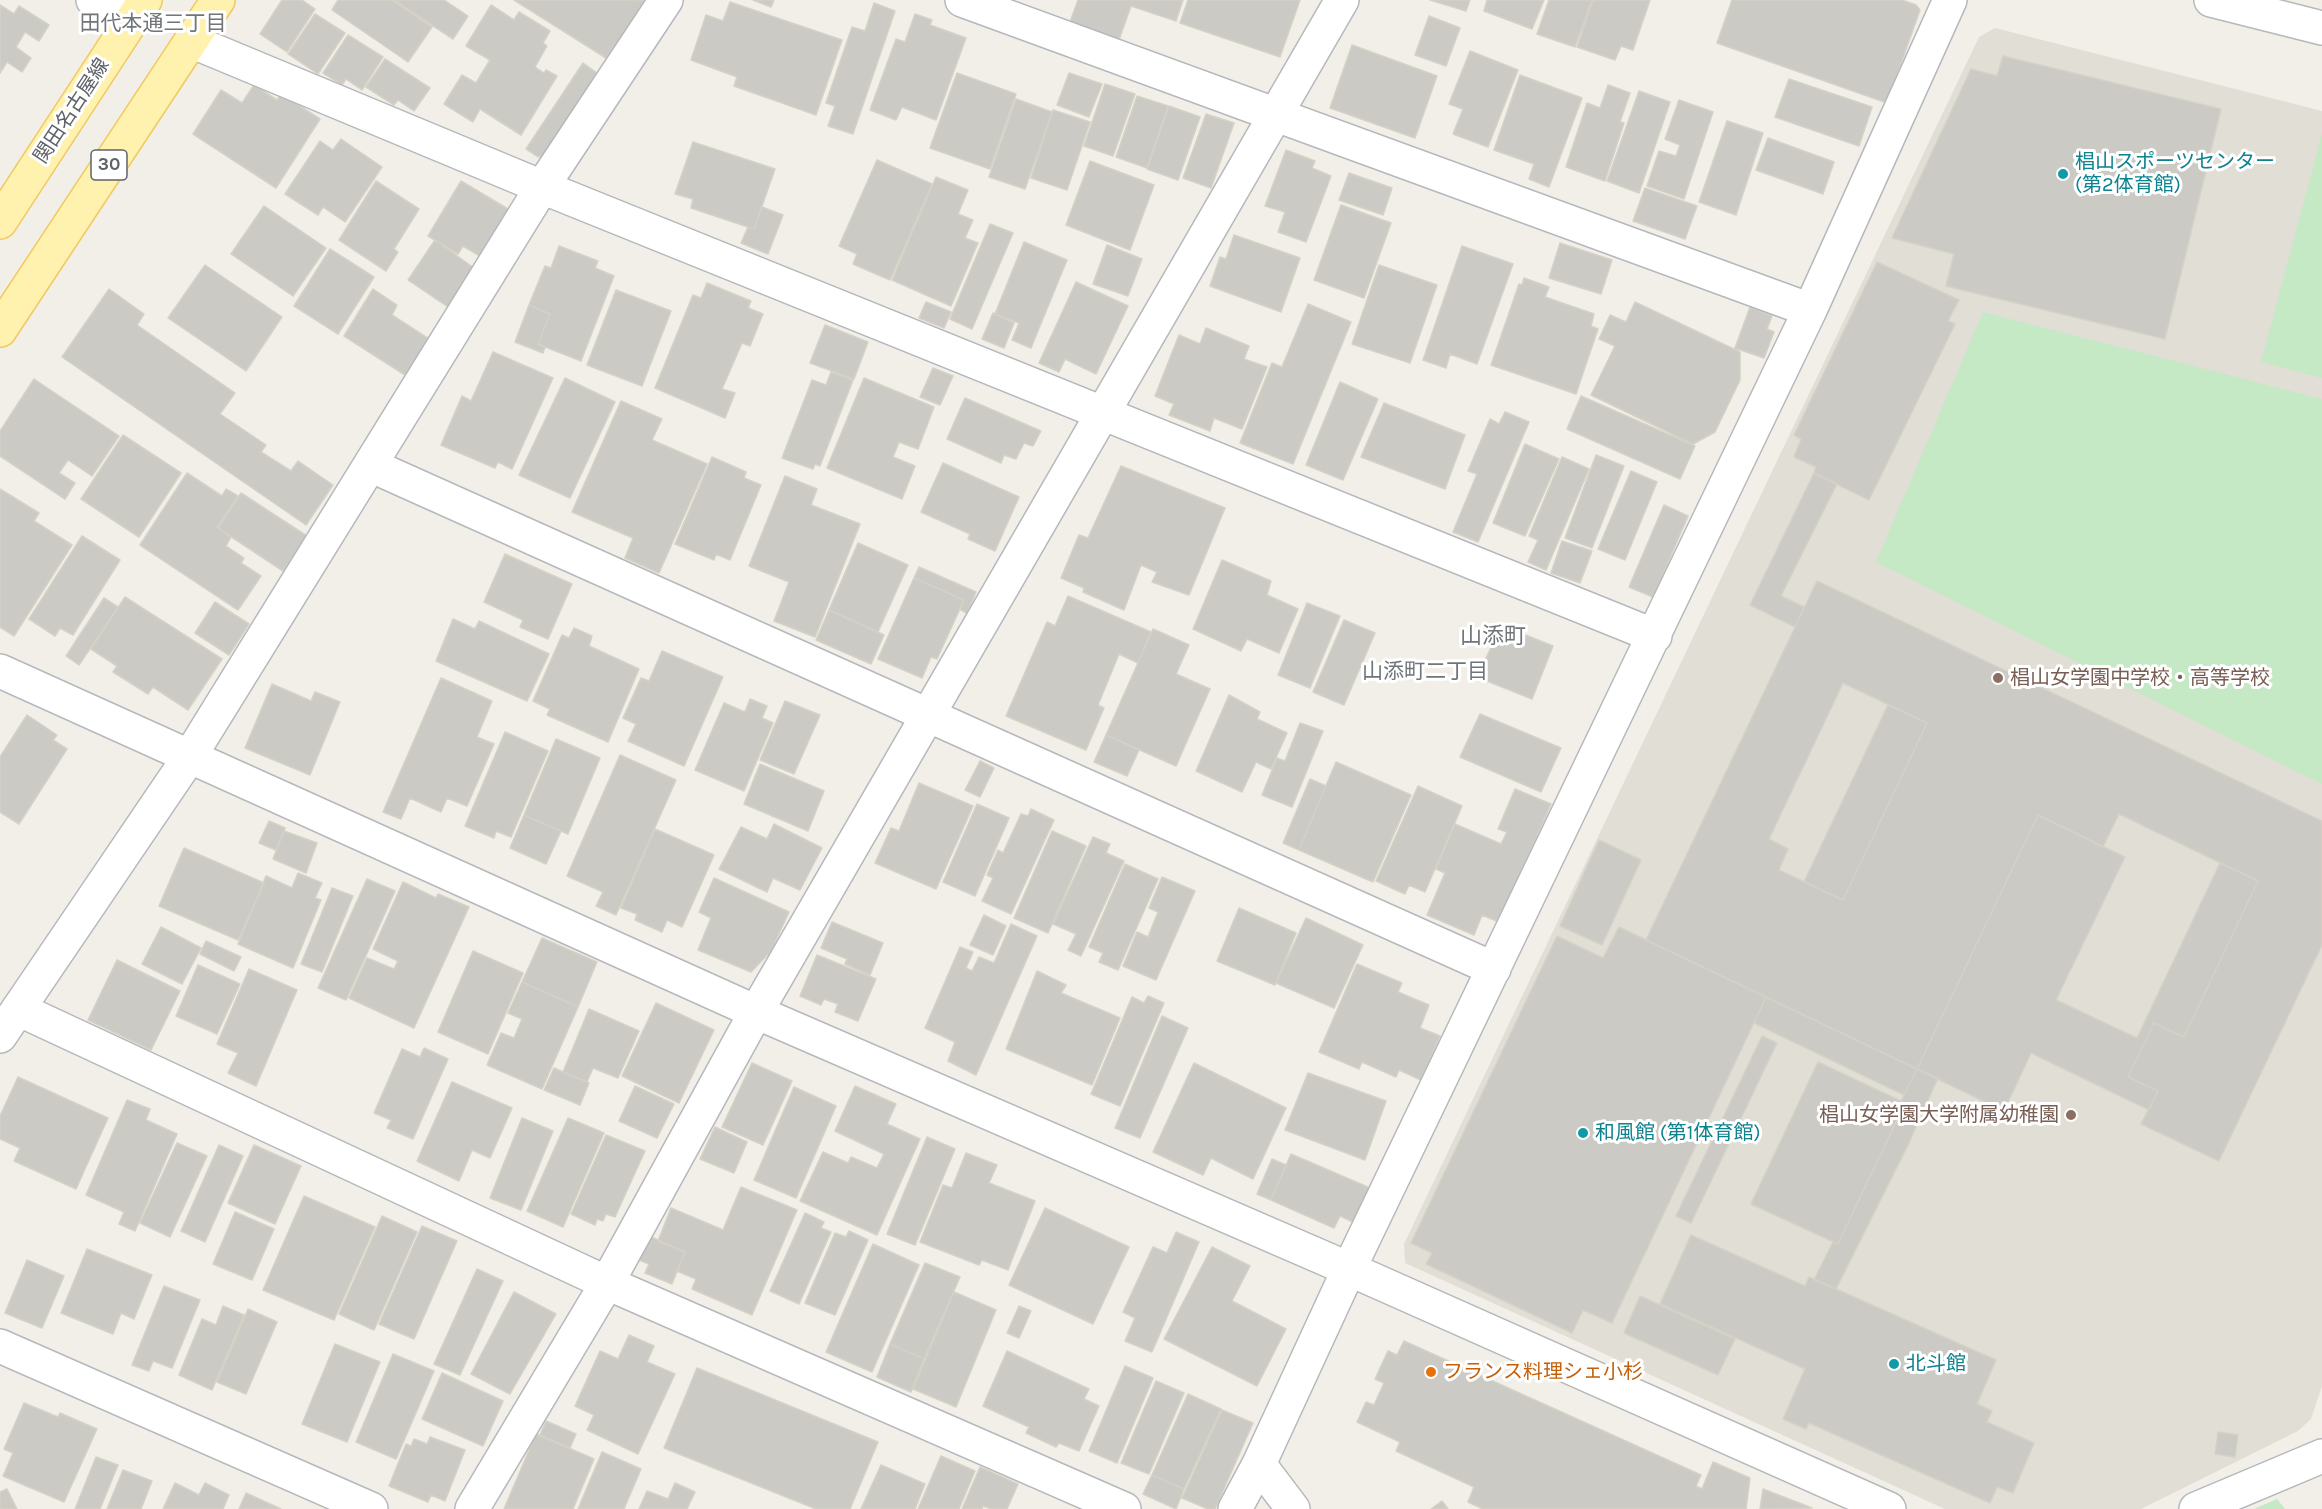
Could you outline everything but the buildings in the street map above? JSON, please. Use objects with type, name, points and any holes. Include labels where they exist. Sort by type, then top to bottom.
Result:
[{"type":"main road","name":"30","points":[[0,330],[218,0]]},
{"type":"main road","name":"関田名古屋線","points":[[0,222],[139,8]]},
{"type":"street","points":[[93,0],[139,8]]},
{"type":"street","points":[[0,1036],[190,756],[542,187],[666,0]]},
{"type":"street","points":[[962,0],[1810,310]]},
{"type":"street","points":[[472,1509],[607,1283],[756,1012],[1342,0]]},
{"type":"street","points":[[1235,1509],[1259,1464],[1349,1269],[1810,310],[1950,0]]},
{"type":"street","points":[[2211,0],[2322,28]]},
{"type":"street","points":[[191,41],[542,187],[1655,636]]},
{"type":"street","points":[[370,465],[1494,969]]},
{"type":"street","points":[[0,671],[756,1012],[1349,1269],[1889,1509]]},
{"type":"street","points":[[18,1009],[607,1283],[1124,1509]]},
{"type":"street","points":[[0,1346],[371,1509]]},
{"type":"street","points":[[2196,1509],[2322,1456]]},
{"type":"street","points":[[1259,1464],[1293,1509]]},
{"type":"shaded area","name":"椙山女学園中学校・高等学校","points":[[1995,28],[2322,111],[2322,1386],[2311,1419],[2298,1431],[2141,1509],[1945,1509],[1405,1263],[1404,1244],[1979,37]]},
{"type":"green space","points":[[2322,134],[2322,378],[2261,362]]},
{"type":"green space","points":[[1983,312],[2322,399],[2322,784],[1876,562]]},
{"type":"green space","points":[[2277,1499],[2285,1509],[2254,1509]]},
{"type":"place","name":"椙山スポーツセンター (第2体育館)","points":[[2063,174]]},
{"type":"place","name":"椙山女学園中学校・高等学校","points":[[1998,678]]},
{"type":"place","name":"椙山女学園大学附属幼稚園","points":[[2071,1115]]},
{"type":"place","name":"和風館 (第1体育館)","points":[[1583,1133]]},
{"type":"place","name":"北斗館","points":[[1894,1364]]},
{"type":"place","name":"フランス料理シェ小杉","points":[[1431,1372]]},
{"type":"district","name":"田代本通三丁目","points":[[153,24]]},
{"type":"district","name":"山添町","points":[[1493,637]]},
{"type":"district","name":"山添町二丁目","points":[[1425,672]]}]
